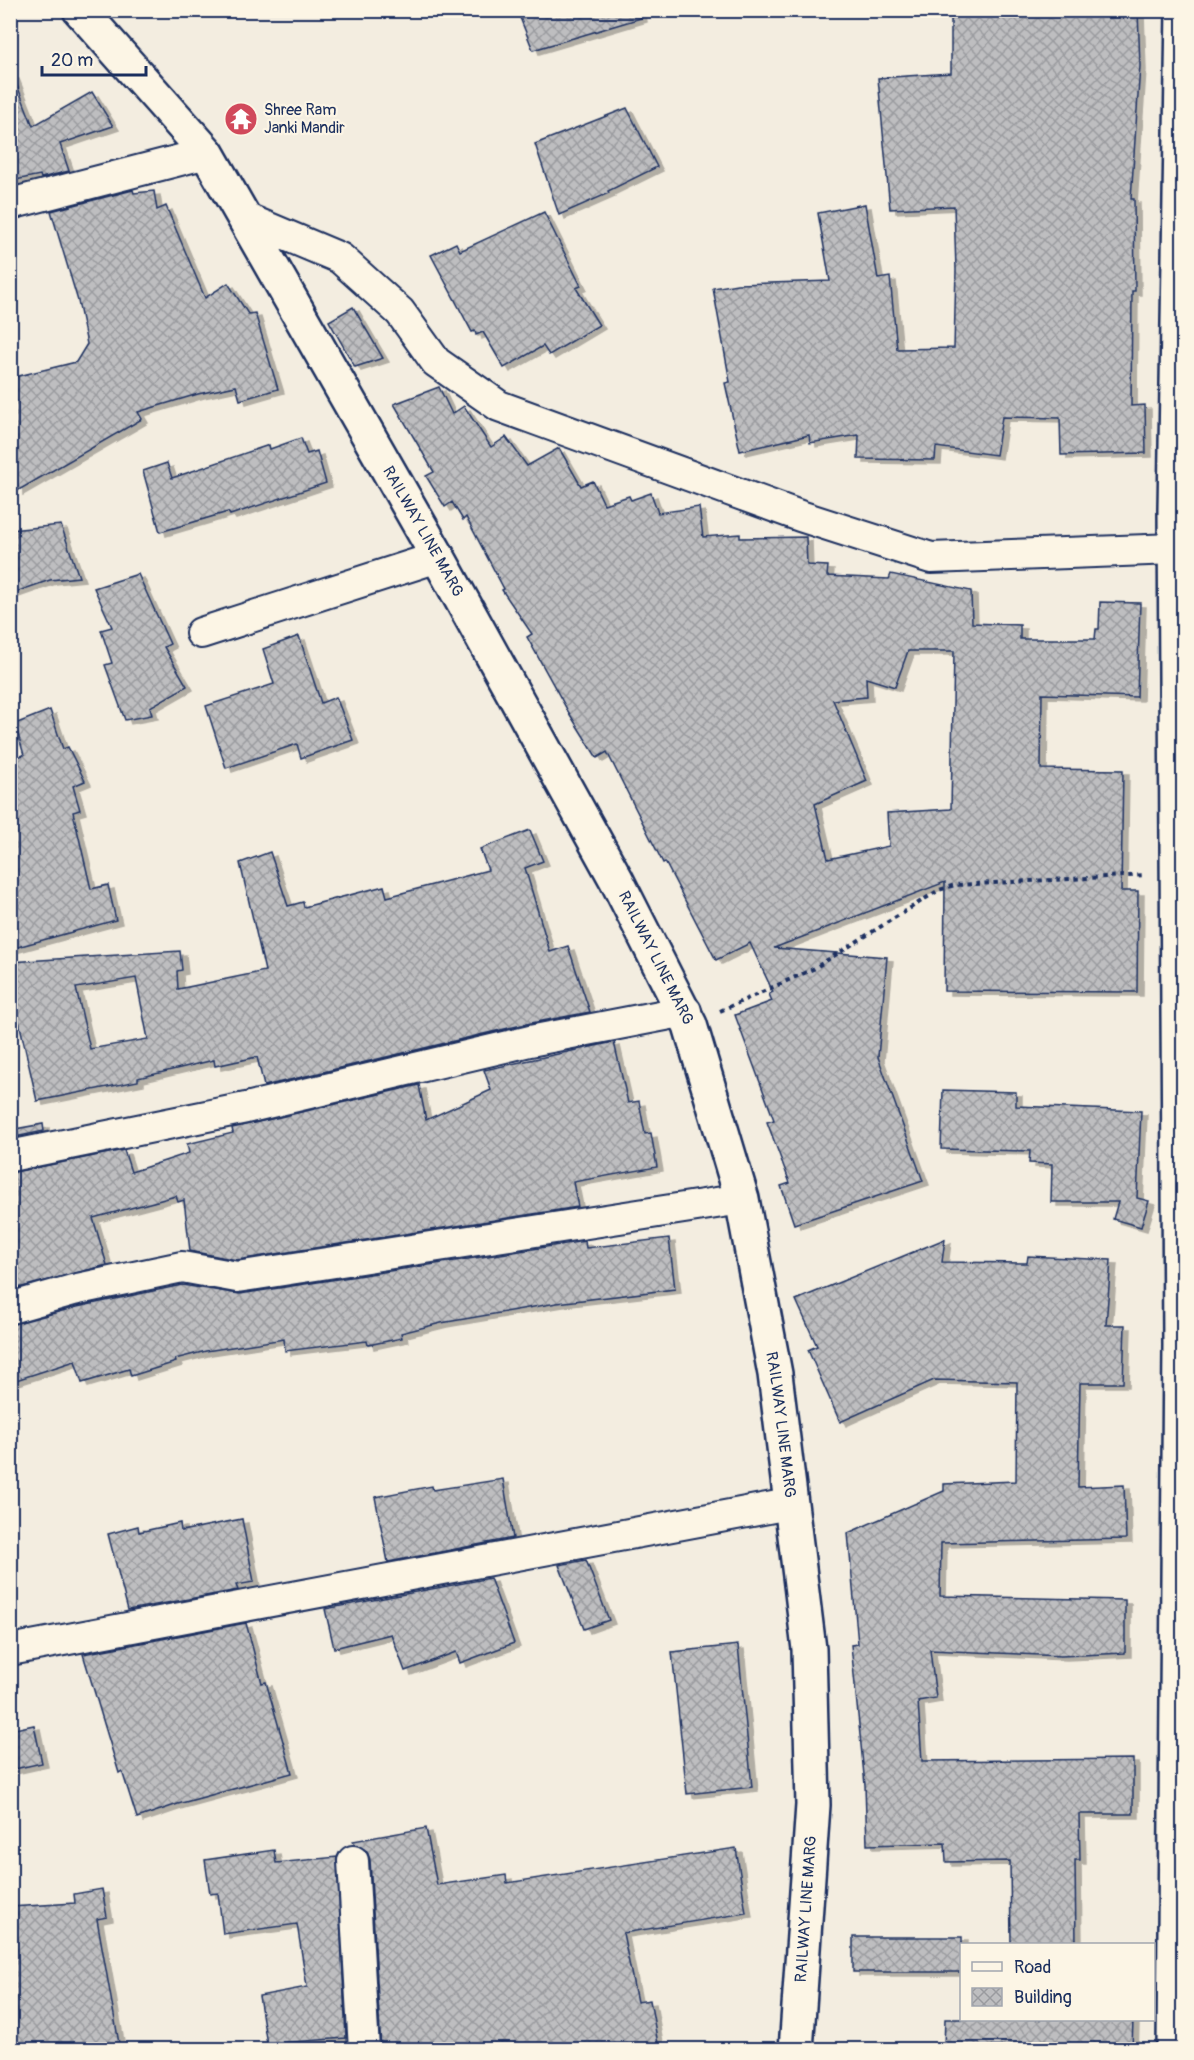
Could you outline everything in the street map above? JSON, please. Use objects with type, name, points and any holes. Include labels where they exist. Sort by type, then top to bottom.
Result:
[{"type":"main road","name":"RAILWAY LINE MARG","points":[[80,10],[207,153],[438,557],[616,879],[688,1018],[741,1199],[775,1374],[789,1504],[809,1649],[813,1805],[796,2049]]},
{"type":"main road","points":[[1174,2049],[1179,1902],[1182,1345],[1175,549],[1179,511],[1183,10]]},
{"type":"street","points":[[10,204],[207,153]]},
{"type":"street","points":[[245,218],[340,258],[400,312],[436,362],[499,406],[800,516],[931,558],[1175,549]]},
{"type":"street","points":[[201,633],[438,557]]},
{"type":"street","points":[[10,1156],[246,1108],[531,1041],[688,1018]]},
{"type":"street","points":[[10,1308],[73,1290],[182,1267],[237,1277],[741,1199]]},
{"type":"street","points":[[10,1650],[789,1504]]},
{"type":"street","points":[[353,1861],[364,2049]]},
{"type":"path","points":[[688,1018],[813,969],[939,890],[955,885],[1179,873]]},
{"type":"building","points":[[517,10],[640,10],[641,18],[533,50]]},
{"type":"building","points":[[951,10],[1138,10],[1140,66],[1131,199],[1134,199],[1135,291],[1132,291],[1131,406],[1145,405],[1146,453],[1061,455],[1060,418],[1002,417],[996,455],[936,447],[935,460],[858,459],[859,435],[810,443],[809,435],[740,451],[725,383],[730,382],[713,288],[737,284],[830,281],[818,213],[865,204],[878,279],[890,277],[897,349],[954,348],[956,270],[954,206],[890,209],[878,78],[951,73]]},
{"type":"building","points":[[10,75],[13,75],[33,126],[92,92],[113,126],[60,144],[69,171],[41,178],[40,175],[10,181]]},
{"type":"building","points":[[627,108],[657,167],[608,191],[609,193],[559,215],[535,144]]},
{"type":"building","points":[[133,190],[134,193],[154,191],[157,210],[166,206],[205,298],[228,283],[248,314],[255,313],[278,389],[240,400],[236,386],[198,394],[138,412],[142,419],[17,491],[16,467],[10,452],[10,378],[76,362],[87,344],[78,301],[51,211]]},
{"type":"building","points":[[544,212],[581,286],[576,288],[599,325],[549,355],[543,346],[504,368],[483,332],[476,335],[475,331],[472,332],[431,255],[456,243],[460,251]]},
{"type":"building","points":[[353,307],[383,358],[355,367],[329,321]]},
{"type":"building","points":[[439,387],[452,414],[464,406],[491,447],[506,437],[527,466],[559,448],[581,486],[593,481],[604,504],[629,496],[631,500],[651,493],[658,513],[699,507],[703,537],[740,534],[740,538],[806,537],[807,565],[828,566],[827,576],[889,579],[891,574],[971,591],[972,623],[1020,625],[1020,639],[1095,639],[1096,629],[1099,629],[1100,602],[1140,603],[1137,697],[1042,694],[1041,769],[1123,770],[1121,891],[1138,891],[1137,992],[944,991],[945,882],[774,948],[887,957],[878,1057],[923,1181],[794,1224],[781,1186],[790,1183],[767,1122],[774,1120],[735,1015],[772,1001],[769,994],[773,992],[750,943],[716,960],[665,862],[663,863],[607,752],[597,758],[569,713],[527,637],[532,634],[502,590],[504,589],[466,517],[463,520],[452,502],[445,507],[426,476],[434,472],[394,404]],"holes":[[[908,651],[954,651],[951,809],[887,813],[889,846],[828,859],[815,804],[867,781],[833,700],[867,697],[866,678],[895,687]]]},
{"type":"building","points":[[301,438],[307,454],[317,451],[326,483],[230,515],[228,512],[160,532],[143,471],[167,463],[172,478],[269,445],[270,449]]},
{"type":"building","points":[[61,525],[79,577],[50,580],[10,594],[10,530]]},
{"type":"building","points":[[138,574],[170,644],[164,647],[187,686],[150,707],[152,715],[125,720],[105,665],[112,663],[101,630],[112,627],[94,588]]},
{"type":"building","points":[[299,636],[321,703],[336,697],[353,740],[301,758],[297,744],[226,768],[206,706],[274,684],[263,649]]},
{"type":"building","points":[[50,710],[63,749],[68,747],[85,781],[73,786],[80,810],[73,812],[91,889],[108,885],[116,920],[10,949],[10,759],[24,755],[15,724]]},
{"type":"building","points":[[530,830],[543,861],[525,868],[550,952],[568,946],[590,1012],[526,1024],[264,1086],[257,1057],[215,1066],[214,1060],[138,1078],[138,1081],[37,1101],[10,982],[10,962],[180,951],[182,970],[177,971],[178,989],[265,971],[240,863],[270,852],[288,906],[303,902],[304,907],[384,886],[387,897],[488,870],[480,849]],"holes":[[[136,978],[148,1039],[90,1049],[76,988]]]},
{"type":"building","points":[[614,1042],[628,1103],[639,1101],[645,1134],[651,1133],[657,1167],[573,1182],[578,1207],[237,1260],[190,1251],[184,1200],[178,1202],[176,1196],[93,1218],[107,1265],[10,1290],[10,1173],[124,1150],[131,1172],[189,1153],[187,1144],[233,1133],[232,1128],[419,1085],[426,1120],[491,1090],[484,1070]]},
{"type":"building","points":[[943,1090],[1016,1092],[1016,1106],[1141,1111],[1137,1198],[1149,1201],[1141,1227],[1113,1219],[1118,1202],[1051,1202],[1052,1164],[1029,1163],[1030,1151],[941,1149]]},
{"type":"building","points":[[43,1124],[44,1131],[10,1138],[10,1130]]},
{"type":"building","points":[[669,1238],[675,1289],[557,1303],[441,1323],[401,1333],[402,1338],[368,1345],[367,1341],[285,1351],[284,1339],[206,1351],[175,1359],[176,1362],[131,1376],[129,1369],[82,1383],[75,1361],[10,1382],[10,1325],[77,1307],[182,1285],[240,1294],[585,1241],[586,1248]]},
{"type":"building","points":[[945,1239],[942,1262],[1027,1263],[1028,1256],[1111,1260],[1106,1325],[1125,1325],[1123,1383],[1080,1383],[1078,1487],[1124,1485],[1126,1539],[941,1543],[940,1596],[1125,1600],[1125,1653],[1061,1656],[930,1650],[936,1698],[918,1701],[922,1761],[1133,1759],[1133,1814],[1079,1814],[1080,1860],[1075,1860],[1076,1943],[1011,1943],[1010,1861],[946,1862],[945,1843],[867,1845],[865,1785],[851,1645],[858,1644],[848,1533],[944,1491],[944,1484],[1016,1481],[1017,1382],[934,1380],[840,1422],[808,1350],[817,1346],[796,1300]]},
{"type":"building","points":[[503,1479],[513,1538],[388,1562],[375,1497],[432,1486],[433,1490]]},
{"type":"building","points":[[242,1519],[254,1582],[236,1585],[238,1590],[128,1610],[108,1534],[138,1526],[139,1532],[180,1523],[181,1531]]},
{"type":"building","points":[[586,1560],[609,1620],[584,1629],[559,1565]]},
{"type":"building","points":[[490,1578],[514,1643],[460,1663],[456,1652],[405,1671],[391,1634],[334,1648],[325,1609]]},
{"type":"building","points":[[246,1623],[262,1683],[266,1682],[292,1773],[178,1804],[137,1818],[122,1771],[119,1773],[83,1654]]},
{"type":"building","points":[[738,1645],[752,1787],[687,1794],[672,1652]]},
{"type":"building","points":[[34,1725],[42,1763],[10,1770],[10,1730]]},
{"type":"building","points":[[426,1828],[437,1885],[506,1875],[507,1883],[736,1848],[746,1913],[623,1933],[637,2002],[650,2000],[659,2049],[381,2049],[370,1860],[367,1851],[354,1844],[353,1841]]},
{"type":"building","points":[[274,1850],[276,1863],[337,1857],[346,2038],[267,2044],[259,1996],[307,1987],[297,1924],[223,1934],[218,1893],[210,1894],[205,1860]]},
{"type":"building","points":[[102,1889],[107,1917],[97,1919],[120,2049],[10,2049],[10,1907],[75,1903],[74,1894]]},
{"type":"building","points":[[853,1937],[962,1937],[960,1972],[853,1972]]},
{"type":"building","points":[[945,2019],[960,2019],[960,2021],[1133,2021],[1132,2049],[944,2046]]},
{"type":"place","name":"Shree Ram Janki Mandir","points":[[241,119]]}]
